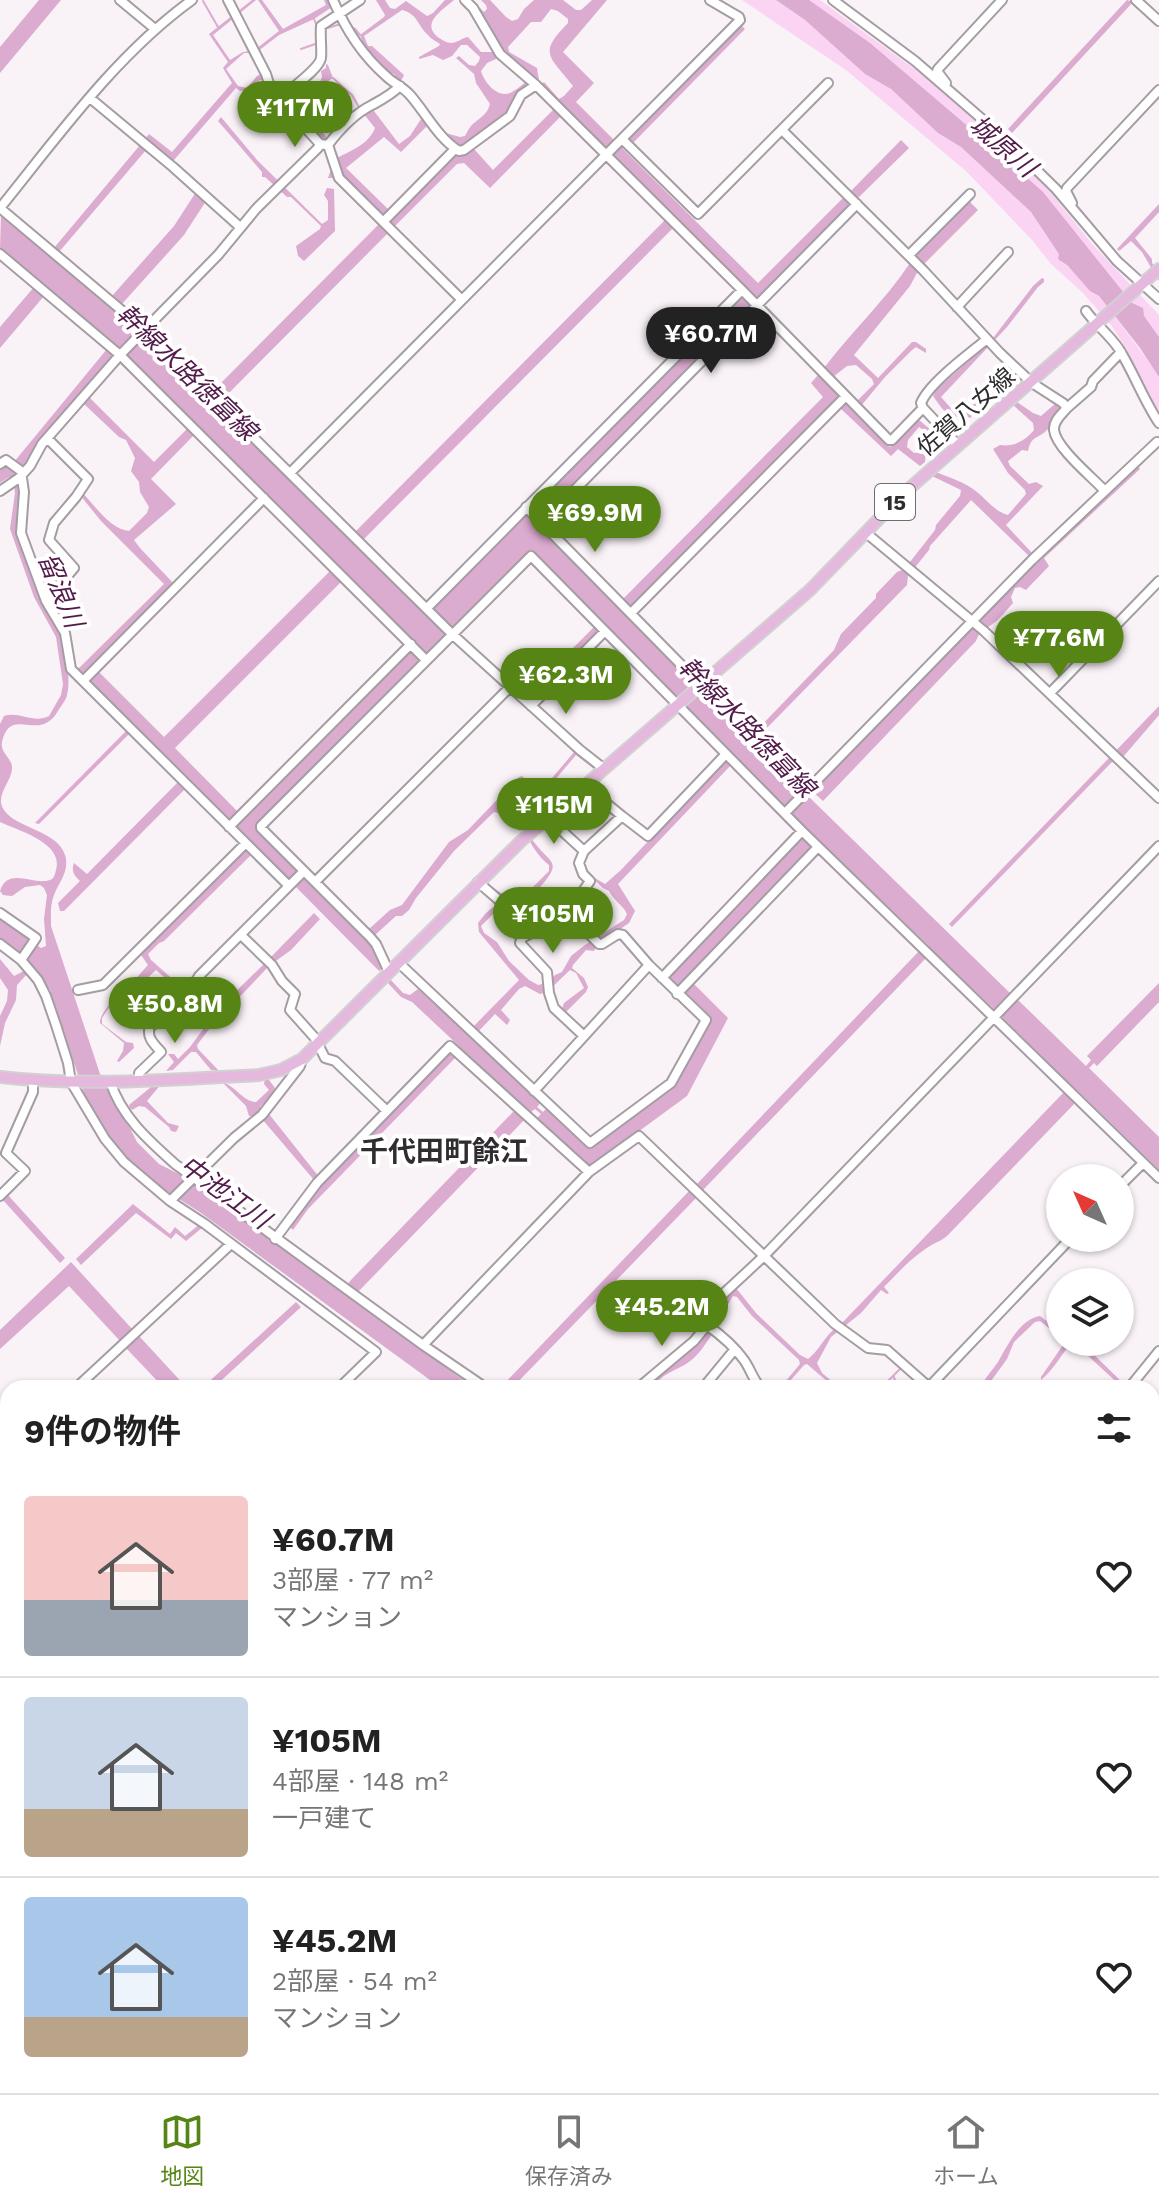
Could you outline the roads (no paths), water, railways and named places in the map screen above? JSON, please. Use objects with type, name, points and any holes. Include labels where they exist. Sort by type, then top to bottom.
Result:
[{"type":"main road","name":"佐賀八女線","points":[[700,686],[810,590],[903,494],[1148,278]]},
{"type":"main road","name":"15","points":[[0,1077],[73,1082],[259,1075],[281,1070],[302,1059],[547,817],[700,686]]},
{"type":"street","points":[[120,0],[155,29]]},
{"type":"street","points":[[192,0],[155,29],[115,69],[0,208],[142,333],[290,473],[449,631],[603,768]]},
{"type":"street","points":[[228,0],[271,90],[324,144],[337,167],[339,178],[461,299]]},
{"type":"street","points":[[333,0],[347,28],[375,66],[412,97],[463,149]]},
{"type":"street","points":[[280,99],[321,61],[321,26],[360,0]]},
{"type":"street","points":[[465,0],[498,51],[698,214],[828,83]]},
{"type":"street","points":[[290,473],[740,20],[710,0]]},
{"type":"street","points":[[833,0],[915,61],[1035,166],[1117,261],[1148,278],[1159,299]]},
{"type":"street","points":[[949,91],[938,69],[1002,0]]},
{"type":"street","points":[[1136,0],[1149,4],[1159,21]]},
{"type":"street","points":[[387,224],[463,149],[510,116],[521,95],[536,85]]},
{"type":"street","points":[[0,491],[17,478],[47,438],[123,352],[318,148],[349,121],[400,86]]},
{"type":"street","points":[[1074,211],[1067,188],[1159,90]]},
{"type":"street","points":[[90,98],[240,227]]},
{"type":"street","points":[[782,130],[909,255],[1032,383],[1055,396],[1067,408]]},
{"type":"street","points":[[614,147],[750,298],[889,440],[923,408]]},
{"type":"street","points":[[909,255],[970,194]]},
{"type":"street","points":[[430,612],[534,515],[750,298],[857,204]]},
{"type":"street","points":[[957,307],[1008,252]]},
{"type":"street","points":[[0,254],[123,352],[426,660]]},
{"type":"street","points":[[1148,278],[1143,290],[1159,307]]},
{"type":"street","points":[[534,515],[750,298]]},
{"type":"street","points":[[1086,311],[1121,352],[1145,402],[1159,423]]},
{"type":"street","points":[[958,445],[921,403],[935,385],[989,341]]},
{"type":"street","points":[[1105,491],[1061,447],[1054,431],[1055,422],[1121,352]]},
{"type":"street","points":[[631,613],[846,396]]},
{"type":"street","points":[[46,601],[74,568],[49,540],[54,523],[88,479],[47,438]]},
{"type":"street","points":[[786,812],[1032,560],[1157,442]]},
{"type":"street","points":[[0,464],[6,460],[21,471],[17,478]]},
{"type":"street","points":[[17,478],[24,492],[21,533],[46,601],[65,633],[71,669],[289,886]]},
{"type":"street","points":[[83,681],[264,498]]},
{"type":"street","points":[[534,515],[700,686]]},
{"type":"street","points":[[865,532],[984,631],[1159,798]]},
{"type":"street","points":[[386,976],[376,944],[261,826],[426,660],[449,631],[531,556],[818,847],[996,1015],[1159,1178]]},
{"type":"street","points":[[1050,693],[1159,581]]},
{"type":"street","points":[[531,706],[605,631]]},
{"type":"street","points":[[229,827],[411,644]]},
{"type":"street","points":[[315,882],[510,687]]},
{"type":"street","points":[[584,785],[648,836],[726,754]]},
{"type":"street","points":[[584,1036],[554,1008],[547,972],[520,943],[522,938],[568,913],[590,881],[579,863],[584,851],[622,816]]},
{"type":"street","points":[[547,817],[584,851]]},
{"type":"street","points":[[662,978],[802,831]]},
{"type":"street","points":[[78,990],[103,985],[245,844]]},
{"type":"street","points":[[648,1380],[710,1327],[721,1296],[763,1257],[1159,846]]},
{"type":"street","points":[[683,989],[818,847]]},
{"type":"street","points":[[139,1080],[139,1073],[161,1052],[149,1038],[150,1027],[183,1001],[199,976],[304,871]]},
{"type":"street","points":[[478,882],[509,909],[512,929],[522,938]]},
{"type":"street","points":[[0,913],[36,938],[21,960]]},
{"type":"street","points":[[275,1239],[317,1183],[450,1046],[533,1111],[590,1143],[671,1083],[706,1020],[683,989],[662,978],[623,935],[618,934],[602,944],[568,913]]},
{"type":"street","points":[[241,935],[270,962],[295,994],[290,1010],[315,1038],[325,1058],[335,1061],[387,1111]]},
{"type":"street","points":[[0,944],[21,960],[38,980],[73,1082],[105,1139],[124,1162],[170,1200],[376,1352],[347,1380]]},
{"type":"street","points":[[399,963],[534,1091]]},
{"type":"street","points":[[589,1172],[533,1111],[534,1091],[649,965]]},
{"type":"street","points":[[170,1200],[261,1116],[300,1066],[302,1059]]},
{"type":"street","points":[[0,1196],[25,1171],[6,1153],[33,1092],[33,1081]]},
{"type":"street","points":[[108,1081],[129,1119],[175,1164],[474,1380]]},
{"type":"street","points":[[423,1345],[589,1172],[639,1136],[839,1328],[868,1348],[887,1350],[922,1380]]},
{"type":"street","points":[[1134,1172],[1143,1163]]},
{"type":"street","points":[[85,1380],[231,1244]]},
{"type":"street","points":[[936,1380],[1058,1252]]},
{"type":"street","points":[[710,1327],[735,1349],[754,1380]]},
{"type":"street","points":[[709,1380],[735,1349]]},
{"type":"street","points":[[1135,1380],[1159,1351]]},
{"type":"waterway","points":[[203,1],[218,27]]},
{"type":"waterway","points":[[314,19],[318,29]]},
{"type":"waterway","points":[[324,29],[341,24]]},
{"type":"waterway","points":[[349,26],[360,35]]},
{"type":"waterway","points":[[301,49],[318,43]]},
{"type":"waterway","points":[[333,78],[352,95],[360,109]]},
{"type":"waterway","points":[[889,1380],[902,1367]]},
{"type":"district","name":"千代田町餘江","points":[[444,1151]]},
{"type":"water label","name":"城原川","points":[[1003,146]]},
{"type":"water label","name":"幹線水路徳富線","points":[[187,372]]},
{"type":"water label","name":"留浪川","points":[[61,590]]},
{"type":"water label","name":"幹線水路徳富線","points":[[747,727]]},
{"type":"water label","name":"中池江川","points":[[225,1192]]}]
